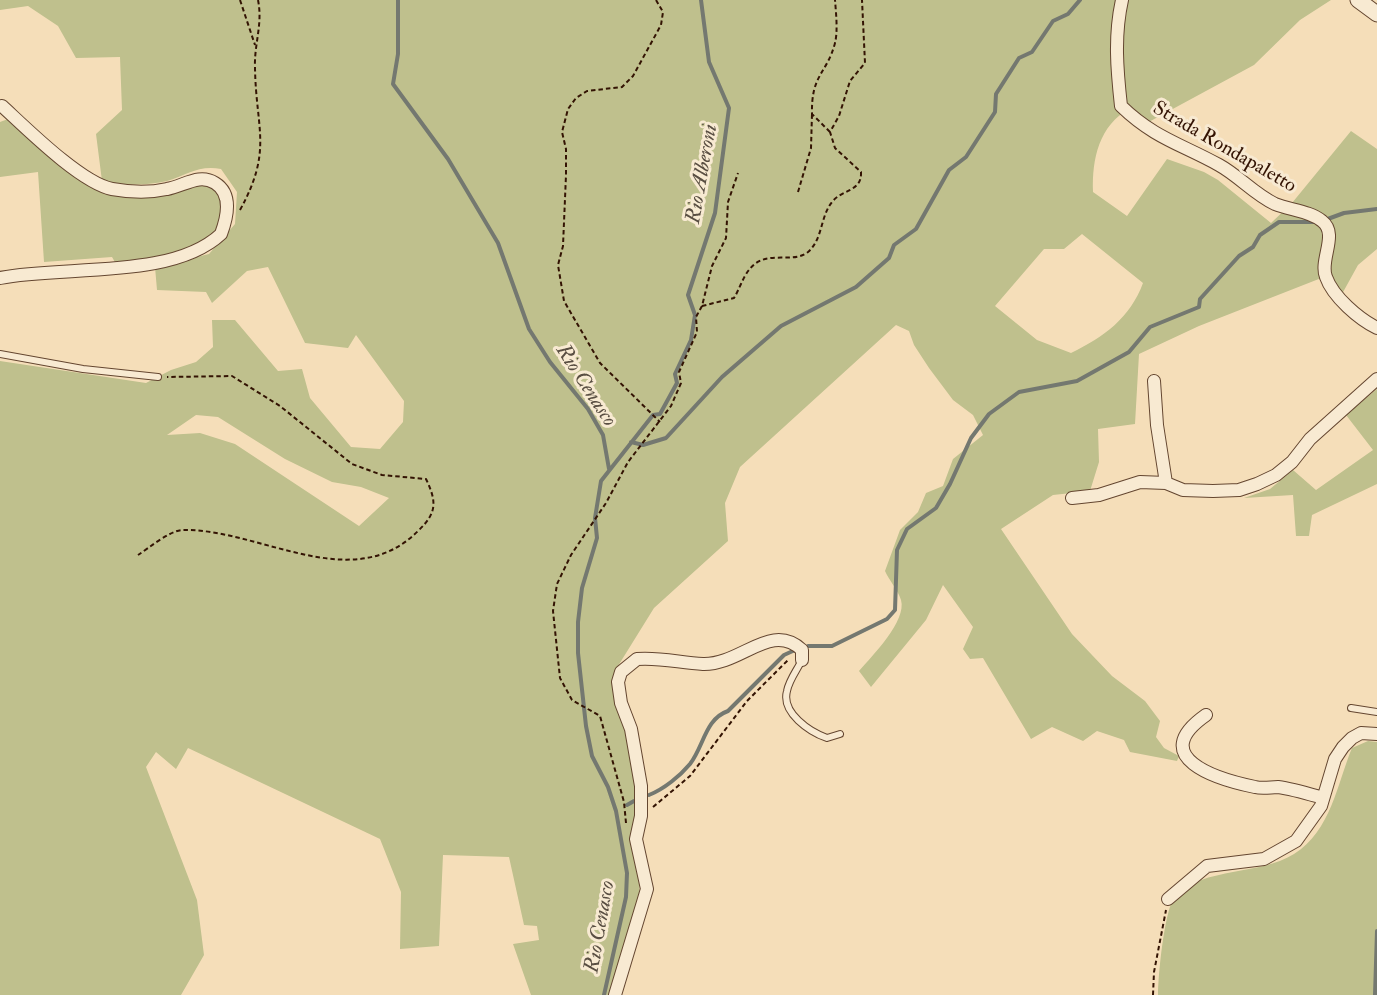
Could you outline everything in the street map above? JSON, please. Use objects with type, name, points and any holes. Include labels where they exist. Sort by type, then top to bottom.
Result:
[{"type":"street","name":"Strada Rondapaletto","points":[[1122,0],[1117,23],[1116,46],[1121,106],[1139,123],[1177,147],[1220,165],[1274,203],[1325,224],[1330,239],[1324,256],[1325,277],[1341,300],[1377,328]]},
{"type":"street","points":[[1358,0],[1377,14]]},
{"type":"street","points":[[0,278],[66,273],[173,258],[208,246],[221,234],[227,200],[216,184],[197,178],[166,189],[137,191],[99,185],[40,141],[2,106]]},
{"type":"street","points":[[1072,498],[1099,495],[1140,482],[1166,483],[1183,490],[1239,490],[1276,475],[1330,420],[1377,379]]},
{"type":"street","points":[[1154,381],[1157,425],[1166,483]]},
{"type":"street","points":[[615,995],[646,889],[636,839],[641,816],[639,772],[631,729],[621,703],[618,682],[621,672],[628,663],[638,659],[651,658],[704,664],[716,662],[781,638],[793,641],[802,650],[802,658]]},
{"type":"street","points":[[1206,715],[1185,732],[1181,741],[1182,749],[1196,766],[1209,773],[1257,788],[1280,788],[1323,798]]},
{"type":"street","points":[[1168,899],[1207,866],[1264,859],[1285,850],[1296,841],[1321,806],[1335,759],[1343,747],[1352,738],[1361,734],[1377,734]]},
{"type":"lane","points":[[0,354],[83,369],[158,377]]},
{"type":"lane","points":[[802,658],[787,690],[786,700],[790,710],[813,733],[827,738],[840,734]]},
{"type":"lane","points":[[1351,708],[1377,712]]},
{"type":"path","points":[[240,0],[256,48]]},
{"type":"path","points":[[236,217],[255,177],[261,154],[255,68],[261,15],[258,0]]},
{"type":"path","points":[[656,0],[663,12],[661,25],[633,76],[622,87],[587,91],[576,98],[568,109],[562,132],[566,149],[566,176],[563,246],[558,265],[564,301],[600,363],[660,422]]},
{"type":"path","points":[[798,192],[811,148],[813,87],[836,41],[835,0]]},
{"type":"path","points":[[830,132],[839,116],[850,81],[865,63],[862,0]]},
{"type":"path","points":[[702,306],[734,298],[749,270],[767,256],[783,258],[806,254],[816,244],[830,204],[838,195],[859,186],[862,180],[861,172],[835,148],[830,132],[812,114]]},
{"type":"path","points":[[627,825],[624,802],[600,716],[572,700],[560,678],[553,611],[557,584],[571,555],[606,503],[628,462],[671,406],[681,383],[680,372],[697,332],[696,317],[702,306],[712,267],[726,238],[728,202],[738,173]]},
{"type":"path","points":[[138,555],[179,530],[237,536],[287,553],[337,559],[376,558],[404,546],[430,520],[435,498],[426,479],[382,475],[352,464],[333,446],[280,406],[232,376],[158,377]]},
{"type":"path","points":[[641,816],[690,776],[747,701],[793,655],[802,658]]},
{"type":"path","points":[[1153,995],[1156,963],[1168,899]]},
{"type":"green space","points":[[0,0],[1331,0],[1300,20],[1254,65],[1145,124],[1130,108],[1119,115],[1104,134],[1096,155],[1093,192],[1127,216],[1167,159],[1204,172],[1218,180],[1271,223],[1292,203],[1351,131],[1377,149],[1377,249],[1358,265],[1342,294],[1329,275],[1199,326],[1139,354],[1135,424],[1098,429],[1099,462],[1090,491],[1053,495],[1001,529],[1072,634],[1112,676],[1145,701],[1160,721],[1156,737],[1164,748],[1179,756],[1177,761],[1130,752],[1124,740],[1097,731],[1083,741],[1052,727],[1031,739],[983,658],[970,659],[963,649],[973,627],[943,585],[926,620],[871,687],[859,671],[887,638],[899,618],[901,600],[885,571],[900,530],[918,512],[926,493],[943,486],[953,459],[983,435],[973,415],[953,400],[929,368],[914,345],[909,331],[896,325],[740,467],[725,503],[728,541],[654,608],[618,666],[615,682],[627,729],[638,794],[633,827],[640,893],[611,995],[531,995],[513,944],[539,940],[537,926],[524,925],[509,857],[443,855],[439,946],[400,949],[401,892],[380,839],[188,748],[176,769],[156,752],[146,767],[197,900],[204,955],[181,995],[0,995],[0,361],[146,383],[171,370],[196,362],[213,347],[212,320],[235,320],[278,371],[302,369],[310,398],[351,447],[380,449],[403,422],[404,401],[356,335],[348,348],[305,343],[268,267],[247,271],[212,303],[206,292],[157,290],[155,267],[209,254],[235,224],[237,192],[221,169],[213,168],[199,169],[167,181],[151,184],[102,181],[96,134],[122,110],[120,57],[76,58],[58,26],[28,6],[0,10]],"holes":[[[1082,234],[1143,283],[1131,306],[1114,325],[1071,353],[1037,340],[995,306],[1044,249],[1064,249]],[[196,415],[218,417],[285,459],[332,482],[361,487],[389,498],[359,526],[235,444],[200,433],[167,435]]]},
{"type":"green space","points":[[8,119],[98,188],[200,183],[213,187],[223,201],[219,231],[196,246],[157,258],[116,264],[112,257],[44,262],[38,172],[0,177],[0,122]]},
{"type":"green space","points":[[1377,389],[1377,484],[1312,515],[1309,536],[1296,536],[1293,495],[1244,498],[1270,489],[1293,470],[1316,490],[1373,450],[1346,415]]},
{"type":"green space","points":[[1368,741],[1377,742],[1377,995],[1158,995],[1164,932],[1173,900],[1192,884],[1208,878],[1265,866],[1294,854],[1317,833],[1325,820],[1352,748]]},
{"type":"waterway","name":"Rio Cenasco","points":[[398,0],[398,54],[393,84],[448,159],[498,243],[529,329],[550,362],[588,409],[603,435],[609,469]]},
{"type":"waterway","name":"Rio Cenasco","points":[[604,995],[626,897],[627,873],[616,811],[608,787],[592,756],[586,726],[578,653],[578,622],[582,588],[597,538],[595,518],[601,481],[653,415],[660,414],[677,383],[675,374],[691,340],[695,315],[688,295],[715,213],[729,108],[709,62],[701,0]]},
{"type":"waterway","points":[[631,442],[643,445],[666,438],[722,377],[781,326],[856,287],[889,258],[894,245],[916,229],[949,170],[966,157],[995,112],[996,94],[1019,58],[1032,52],[1053,21],[1068,14],[1080,0]]},
{"type":"waterway","points":[[1325,220],[1344,213],[1377,209]]},
{"type":"waterway","points":[[808,646],[832,646],[887,619],[895,610],[897,550],[907,529],[936,508],[971,438],[989,414],[1019,392],[1077,381],[1129,352],[1150,327],[1199,307],[1200,299],[1239,256],[1253,247],[1260,235],[1279,222],[1318,222]]},
{"type":"waterway","points":[[649,795],[666,786],[690,764],[714,720],[728,711],[784,655],[795,650]]},
{"type":"waterway","points":[[627,805],[634,801]]},
{"type":"waterway","points":[[1375,995],[1377,931]]},
{"type":"water label","name":"Rio Alberoni","points":[[703,174]]}]
